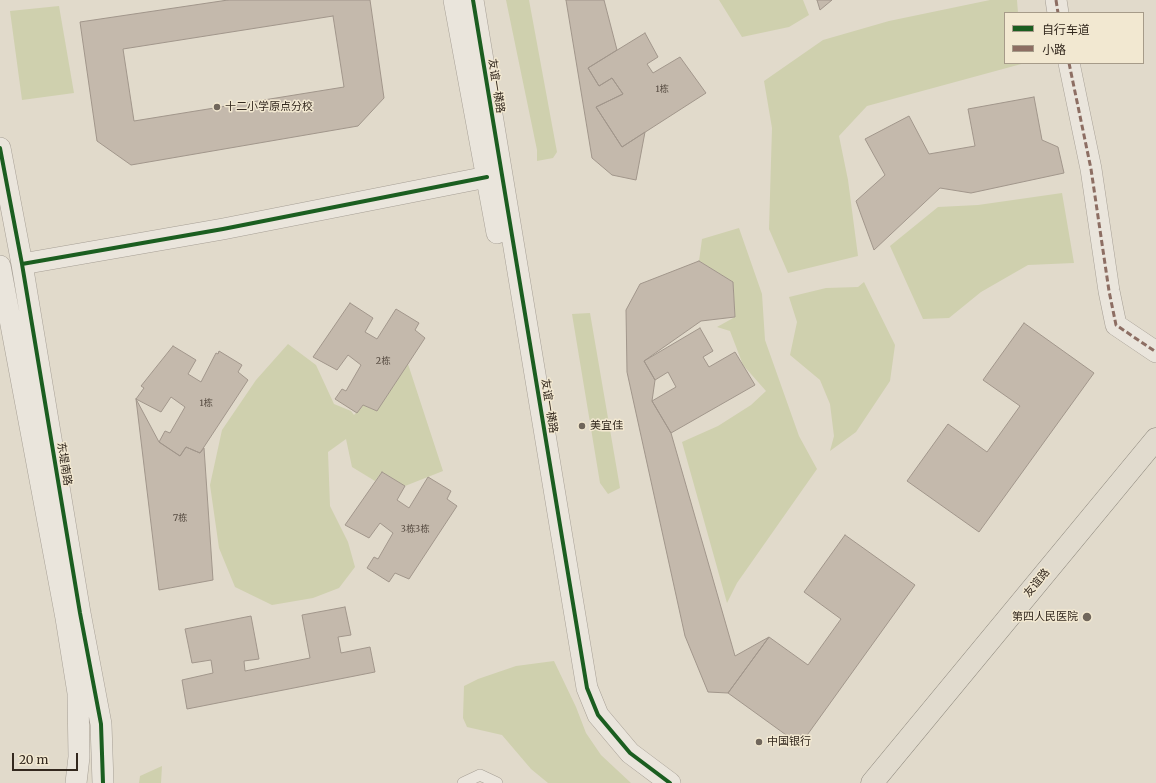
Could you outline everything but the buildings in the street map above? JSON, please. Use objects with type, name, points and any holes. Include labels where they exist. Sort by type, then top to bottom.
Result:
[{"type":"main road","name":"友谊路","points":[[872,783],[1156,439]]},
{"type":"street","name":"友谊一横路","points":[[454,0],[534,436],[574,692],[589,723],[637,770],[654,783]]},
{"type":"street","name":"友谊一横路","points":[[473,0],[587,688],[598,715],[630,753],[670,783]]},
{"type":"street","points":[[1056,0],[1058,12]]},
{"type":"street","points":[[1069,64],[1091,169],[1109,291],[1116,325],[1156,352]]},
{"type":"street","name":"东堤南路","points":[[0,148],[22,264],[80,613],[101,724],[103,783]]},
{"type":"street","points":[[22,264],[223,230],[487,178]]},
{"type":"street","points":[[0,266],[66,618],[78,693],[79,757],[76,783]]},
{"type":"lane","points":[[463,783],[480,775],[497,783]]},
{"type":"green space","points":[[506,0],[529,0],[557,152],[553,158],[537,161],[537,150]]},
{"type":"green space","points":[[719,0],[803,0],[809,15],[789,27],[742,37]]},
{"type":"green space","points":[[990,0],[1017,0],[1018,12],[1004,12],[1004,64],[1021,64],[867,106],[839,136],[848,180],[858,256],[788,273],[769,229],[772,128],[764,81],[823,40],[889,21]]},
{"type":"green space","points":[[59,6],[74,93],[22,100],[10,11]]},
{"type":"green space","points":[[1062,193],[1074,263],[1028,265],[981,292],[949,318],[923,319],[890,246],[938,207],[978,205]]},
{"type":"green space","points":[[739,228],[762,294],[765,340],[799,436],[817,469],[737,583],[727,603],[682,442],[718,426],[751,405],[766,391],[743,365],[730,331],[717,327],[735,317],[733,282],[699,261],[702,239]]},
{"type":"green space","points":[[864,282],[895,345],[890,381],[856,432],[830,451],[834,436],[830,404],[820,380],[790,355],[797,322],[789,297],[826,288],[858,287]]},
{"type":"green space","points":[[590,313],[620,488],[608,494],[600,483],[572,314]]},
{"type":"green space","points":[[288,344],[316,365],[334,404],[351,411],[354,415],[363,405],[377,411],[408,364],[443,471],[405,486],[382,472],[375,481],[352,467],[346,439],[328,452],[330,506],[348,542],[355,567],[339,588],[313,598],[272,605],[235,587],[219,548],[210,485],[222,430],[256,380]]},
{"type":"green space","points":[[554,661],[576,707],[586,733],[601,755],[631,783],[548,783],[531,769],[502,735],[467,727],[463,718],[464,686],[478,679],[516,666]]},
{"type":"green space","points":[[162,766],[161,783],[139,783],[140,776]]},
{"type":"marked path","points":[[1056,0],[1058,12]]},
{"type":"marked path","points":[[1069,64],[1091,169],[1109,291],[1116,325],[1156,352]]},
{"type":"cycle path","points":[[473,0],[587,688],[598,715],[630,753],[670,783]]},
{"type":"cycle path","points":[[0,148],[22,264],[80,613],[101,724],[103,783]]},
{"type":"cycle path","points":[[22,264],[223,229],[487,177]]},
{"type":"place","name":"十二小学原点分校","points":[[217,107]]},
{"type":"place","name":"美宜佳","points":[[582,426]]},
{"type":"place","name":"第四人民医院","points":[[1087,617]]},
{"type":"place","name":"中国银行","points":[[759,742]]}]
